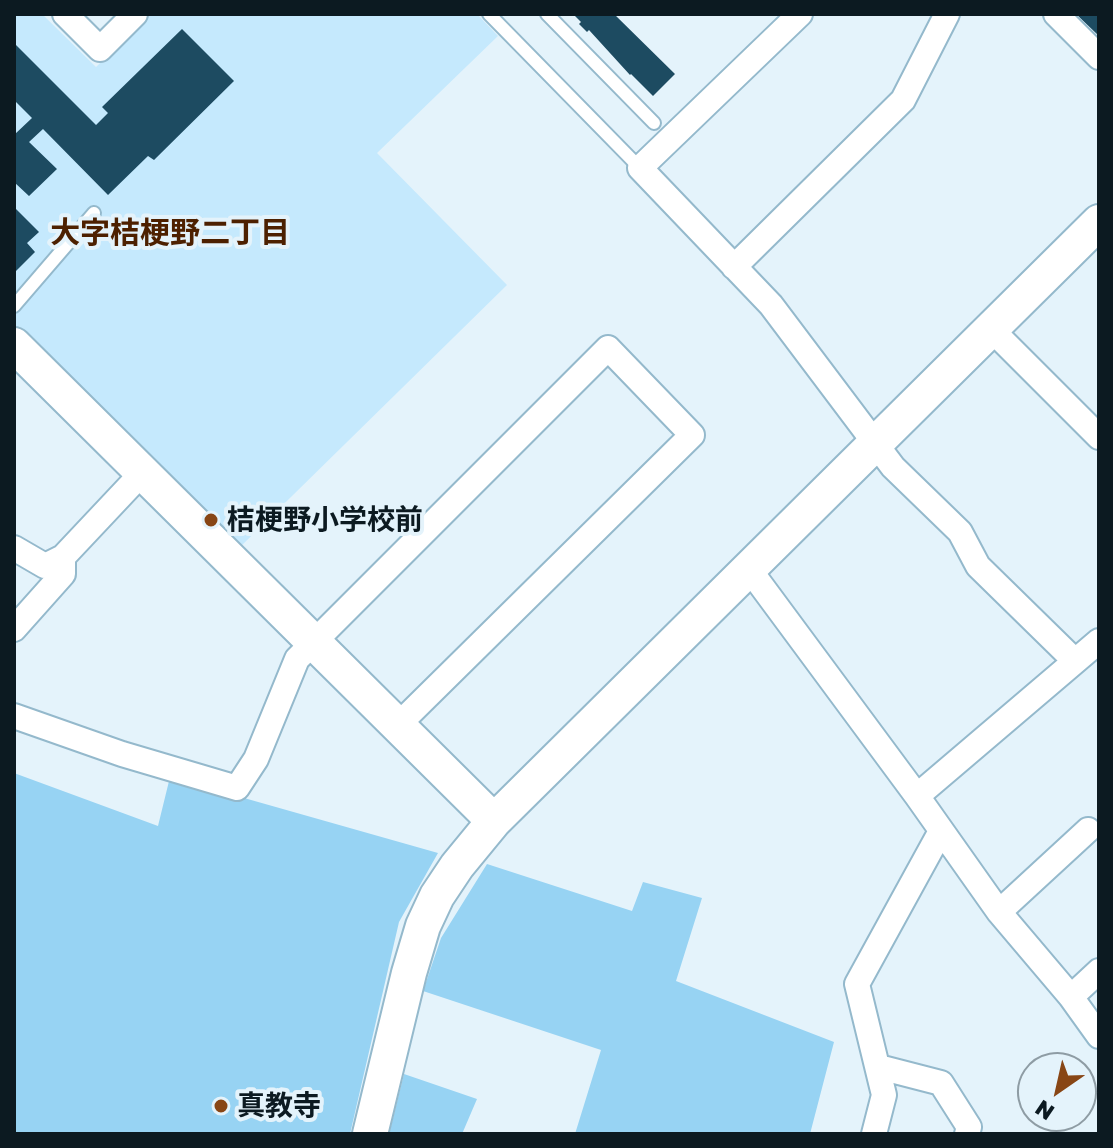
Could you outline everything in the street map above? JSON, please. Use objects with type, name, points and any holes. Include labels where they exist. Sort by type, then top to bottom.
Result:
[{"type":"street","points":[[65,14],[100,49],[135,14]]},
{"type":"street","points":[[734,267],[903,100],[947,14]]},
{"type":"street","points":[[1056,14],[1099,57]]},
{"type":"street","points":[[782,20],[640,168],[771,305],[893,467],[960,532],[978,566],[1074,660]]},
{"type":"street","points":[[370,1134],[423,926],[437,896],[457,866],[494,821],[1099,222]]},
{"type":"street","points":[[991,329],[1099,437]]},
{"type":"street","points":[[14,345],[494,821]]},
{"type":"street","points":[[14,716],[122,754],[237,788],[256,759],[297,659],[608,348],[692,435],[397,726]]},
{"type":"street","points":[[14,548],[45,566],[63,557],[143,472]]},
{"type":"street","points":[[14,629],[63,574],[63,557]]},
{"type":"street","points":[[749,569],[999,912],[1071,997],[1099,1036]]},
{"type":"street","points":[[917,796],[1099,641]]},
{"type":"street","points":[[999,912],[1088,830]]},
{"type":"street","points":[[874,1134],[884,1095],[857,984],[941,831]]},
{"type":"street","points":[[1071,997],[1099,971]]},
{"type":"street","points":[[879,1067],[941,1083],[969,1127],[967,1134]]},
{"type":"lane","points":[[489,14],[640,168]]},
{"type":"lane","points":[[547,14],[654,123]]},
{"type":"lane","points":[[14,306],[94,213]]},
{"type":"shaded area","points":[[14,14],[42,14],[96,67],[151,14],[477,14],[498,36],[377,153],[507,285],[238,549],[14,327]]},
{"type":"shaded area","points":[[14,773],[158,826],[170,777],[438,853],[399,922],[350,1134],[14,1134]]},
{"type":"shaded area","points":[[487,864],[632,911],[643,882],[702,898],[676,981],[834,1042],[810,1134],[575,1134],[601,1050],[423,991],[441,938]]},
{"type":"shaded area","points":[[404,1074],[477,1099],[462,1134],[389,1134]]},
{"type":"building","points":[[573,14],[614,14],[675,74],[653,96],[589,30],[587,32],[579,24],[581,22]]},
{"type":"building","points":[[1076,14],[1099,14],[1099,36]]},
{"type":"building","points":[[182,29],[234,81],[154,160],[148,156],[108,195],[43,129],[29,142],[57,169],[29,196],[14,182],[14,135],[32,118],[14,100],[14,43],[96,125],[108,113],[102,107]]},
{"type":"building","points":[[14,207],[39,232],[27,243],[35,252],[16,271],[14,269]]},
{"type":"place","name":"桔梗野小学校前","points":[[211,520]]},
{"type":"place","name":"真教寺","points":[[221,1106]]},
{"type":"district","name":"大字桔梗野二丁目","points":[[170,233]]}]
